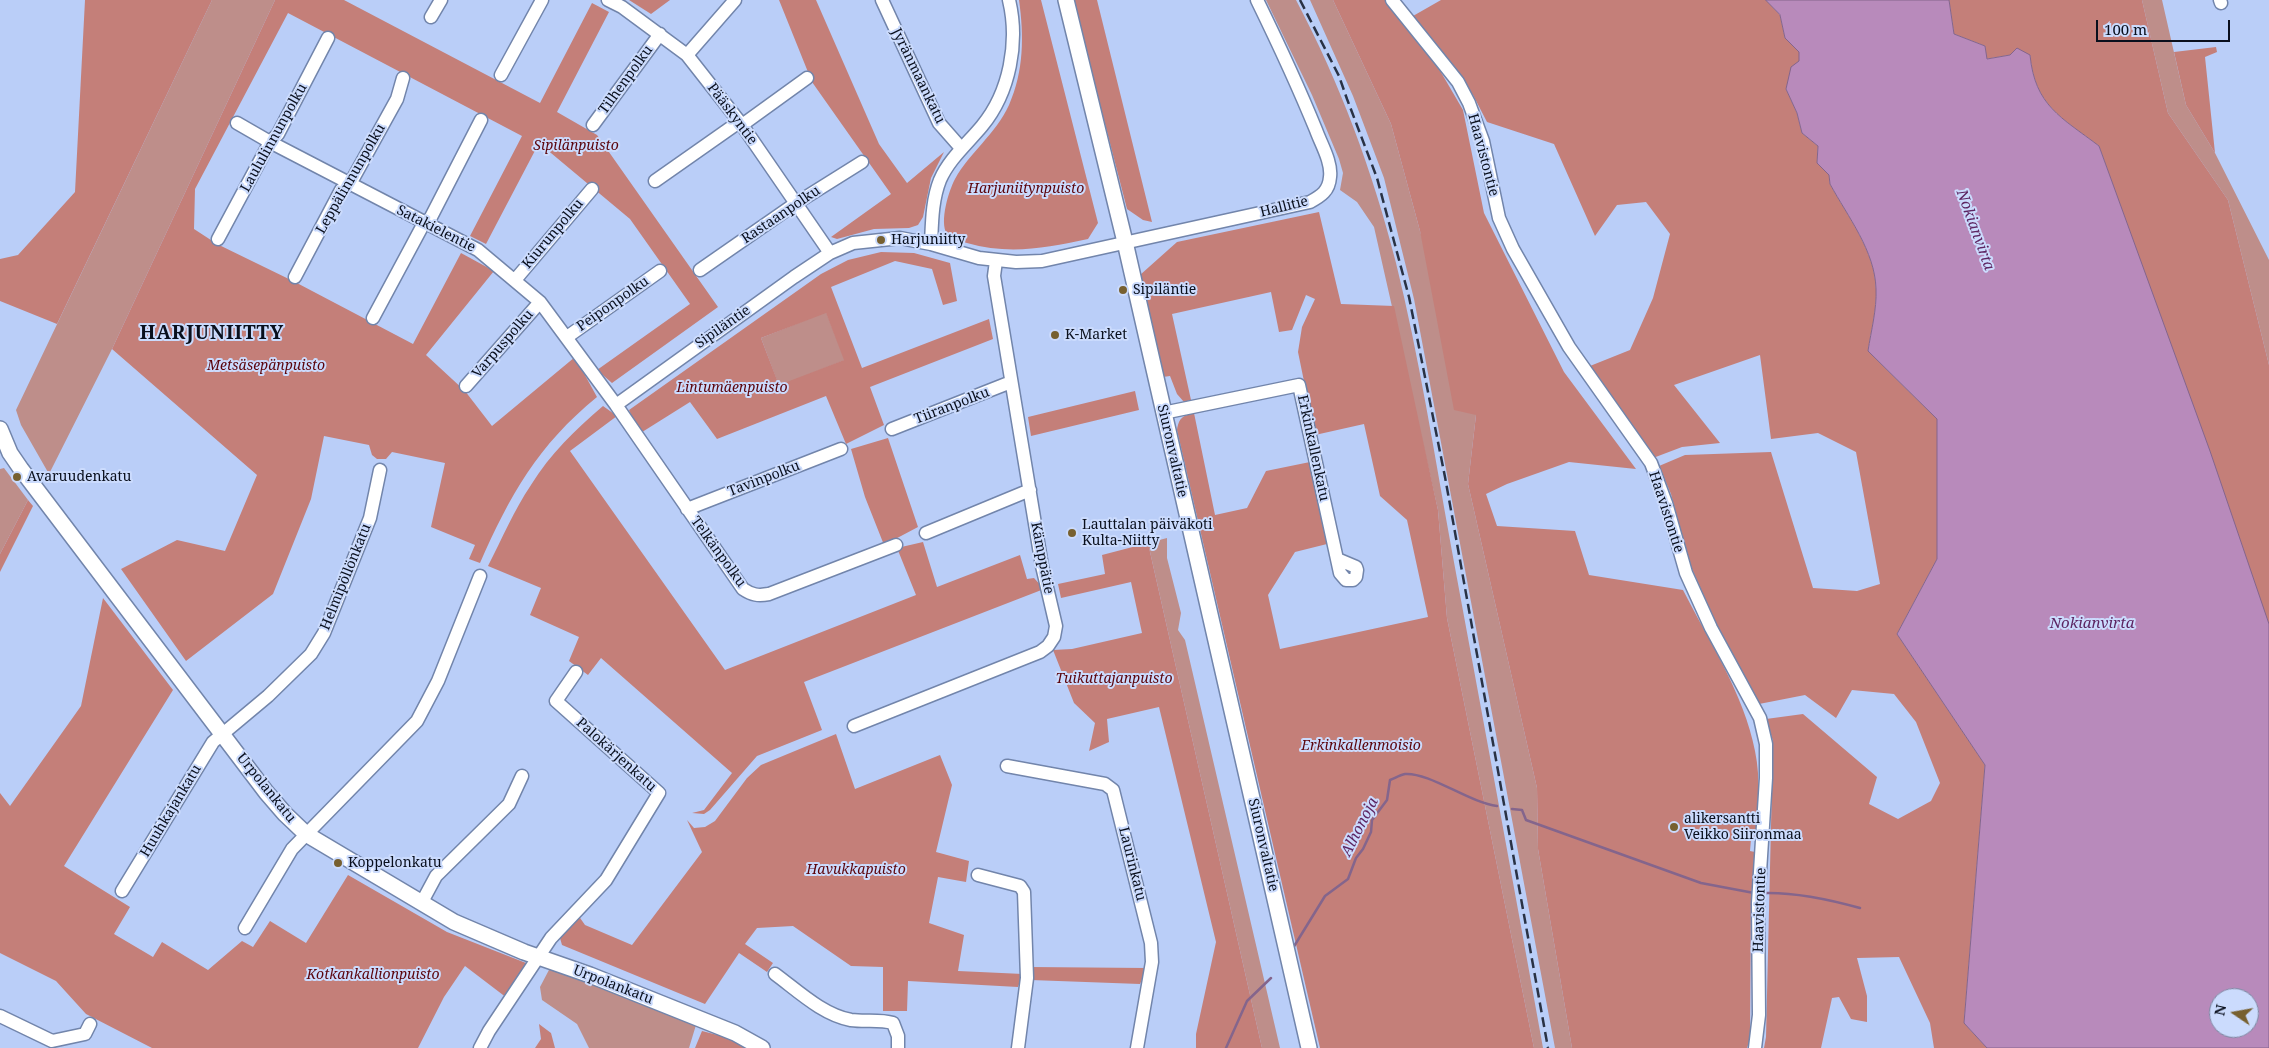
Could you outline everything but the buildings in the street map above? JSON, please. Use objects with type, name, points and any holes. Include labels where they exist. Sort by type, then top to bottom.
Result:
[{"type":"main road","name":"Siuronvaltatie","points":[[1066,0],[1125,242],[1309,1048]]},
{"type":"main road","name":"Urpolankatu","points":[[0,430],[5,456],[21,469],[285,814],[306,834],[454,922],[735,1033],[762,1048]]},
{"type":"street","points":[[431,17],[442,0]]},
{"type":"street","points":[[501,75],[542,0]]},
{"type":"street","name":"Pääskyntie","points":[[608,0],[622,7],[687,54],[741,124],[830,253]]},
{"type":"street","points":[[687,54],[735,0]]},
{"type":"street","name":"Jyränmaankatu","points":[[882,0],[939,123],[961,148]]},
{"type":"street","points":[[931,244],[932,209],[940,179],[961,148],[984,125],[1006,84],[1011,61],[1012,32],[1009,0]]},
{"type":"street","name":"Hallitie","points":[[1125,242],[1310,202],[1320,197],[1328,188],[1331,175],[1327,158],[1298,86],[1257,0]]},
{"type":"street","name":"Haavistontie","points":[[1392,0],[1458,82],[1469,103],[1483,141],[1499,218],[1513,249],[1570,347],[1651,463],[1666,503],[1686,573],[1711,628],[1760,718],[1766,744],[1766,778],[1758,903],[1759,1014],[1755,1048]]},
{"type":"street","name":"Tilhenpolku","points":[[593,126],[660,34]]},
{"type":"street","name":"Laululinnunpolku","points":[[218,238],[270,142],[278,134],[328,38]]},
{"type":"street","name":"Leppälinnunpolku","points":[[294,277],[341,190],[350,184],[397,99],[403,78]]},
{"type":"street","points":[[655,181],[807,78]]},
{"type":"street","points":[[373,318],[424,223],[430,219],[481,120]]},
{"type":"street","name":"Satakielentie","points":[[237,123],[478,250],[540,302],[616,405]]},
{"type":"street","name":"Rastaanpolku","points":[[700,270],[795,204],[862,162]]},
{"type":"street","name":"Kiurunpolku","points":[[515,280],[592,189]]},
{"type":"street","name":"Sipiläntie","points":[[616,405],[830,253],[853,243],[900,238],[931,244],[962,254],[996,261],[1016,262],[1042,260],[1125,242]]},
{"type":"street","name":"Kämppätie","points":[[854,726],[1040,652],[1048,646],[1054,637],[1056,626],[1042,566],[994,276],[996,261]]},
{"type":"street","name":"Peiponpolku","points":[[567,337],[660,271]]},
{"type":"street","name":"Varpuspolku","points":[[466,386],[540,302]]},
{"type":"street","name":"Tiiranpolku","points":[[892,429],[1011,382]]},
{"type":"street","name":"Erkinkallenkatu","points":[[1163,413],[1299,385],[1337,559]]},
{"type":"street","name":"Telkänpolku","points":[[616,405],[743,588],[750,594],[760,596],[769,594],[896,544]]},
{"type":"street","name":"Tavinpolku","points":[[687,509],[841,449]]},
{"type":"street","name":"Helmipöllönkatu","points":[[222,733],[268,696],[310,654],[324,633],[370,518],[380,470]]},
{"type":"street","points":[[926,532],[1030,490]]},
{"type":"street","points":[[245,928],[292,849],[417,721],[438,681],[480,576]]},
{"type":"street","name":"Palokärjenkatu","points":[[539,957],[557,931],[606,880],[659,792],[556,701],[576,672]]},
{"type":"street","name":"Huuhkajankatu","points":[[122,891],[213,742],[222,733]]},
{"type":"street","name":"Laurinkatu","points":[[1006,766],[1105,784],[1113,790],[1151,943],[1152,962],[1137,1048]]},
{"type":"street","points":[[422,902],[436,876],[509,804],[522,776]]},
{"type":"street","points":[[978,875],[1020,886],[1024,892],[1027,978],[1018,1048]]},
{"type":"street","points":[[480,1048],[489,1031],[539,957]]},
{"type":"street","points":[[775,974],[834,1015],[852,1020],[893,1022],[898,1036],[898,1048]]},
{"type":"street","points":[[0,1016],[56,1042],[85,1034],[90,1024]]},
{"type":"shaded area","points":[[212,0],[275,0],[112,349],[49,474],[21,425],[16,410]]},
{"type":"shaded area","points":[[1266,0],[1296,0],[1312,31],[1354,128],[1377,195],[1396,263],[1426,404],[1543,1048],[1534,1048],[1447,618],[1438,510],[1374,227],[1357,202],[1340,190],[1343,173],[1339,159],[1312,95]]},
{"type":"shaded area","points":[[1310,0],[1333,0],[1391,124],[1420,231],[1476,415],[1468,484],[1537,788],[1538,849],[1572,1048],[1555,1048],[1414,299],[1384,178],[1353,96]]},
{"type":"shaded area","points":[[2142,0],[2162,0],[2186,105],[2215,153],[2269,260],[2269,365],[2228,200],[2168,113]]},
{"type":"shaded area","points":[[826,312],[845,360],[779,386],[761,338]]},
{"type":"shaded area","points":[[4,468],[28,500],[0,554],[0,469]]},
{"type":"shaded area","points":[[1167,538],[1167,558],[1181,613],[1178,630],[1185,640],[1280,1048],[1262,1048],[1148,543]]},
{"type":"shaded area","points":[[550,968],[603,986],[696,1025],[689,1048],[589,1048],[577,1024],[542,1000],[540,987]]},
{"type":"green space","points":[[85,0],[212,0],[57,324],[0,301],[0,259],[18,255],[75,192]]},
{"type":"green space","name":"Metsäsepänpuisto","points":[[275,0],[344,0],[540,103],[592,3],[609,12],[557,112],[597,135],[718,307],[612,383],[597,370],[690,304],[630,219],[539,143],[486,244],[470,236],[522,136],[288,13],[195,189],[194,229],[217,244],[295,282],[413,344],[461,253],[494,271],[426,355],[465,391],[492,426],[575,357],[597,397],[558,434],[528,472],[503,515],[480,563],[469,559],[475,545],[431,527],[445,463],[392,452],[386,459],[377,459],[372,455],[369,445],[324,436],[311,499],[273,594],[186,661],[121,569],[177,540],[225,551],[257,475],[112,349]]},
{"type":"green space","points":[[629,0],[670,0],[651,14]]},
{"type":"green space","points":[[779,0],[816,0],[879,144],[907,183],[944,152],[931,178],[923,217],[918,225],[909,228],[874,229],[837,239],[831,237],[891,194],[812,82]]},
{"type":"green space","name":"Harjuniitynpuisto","points":[[1019,0],[1041,0],[1098,223],[1088,239],[1028,249],[998,249],[951,238],[945,229],[944,214],[955,179],[997,125],[1009,105],[1014,92],[1022,53]]},
{"type":"green space","points":[[1073,0],[1097,0],[1152,222],[1143,220],[1127,209]]},
{"type":"green space","points":[[1333,0],[1385,0],[1435,62],[1463,110],[1484,213],[1564,372],[1636,469],[1569,462],[1507,484],[1486,494],[1497,526],[1575,531],[1589,575],[1683,590],[1725,668],[1743,709],[1755,751],[1758,784],[1756,839],[1751,839],[1750,851],[1755,852],[1751,899],[1750,1039],[1747,1048],[1572,1048],[1538,849],[1537,788],[1468,484],[1476,415],[1454,410],[1420,231],[1391,124]]},
{"type":"green space","points":[[1441,0],[1766,0],[1780,15],[1785,38],[1799,52],[1799,61],[1786,89],[1797,113],[1802,133],[1818,146],[1817,163],[1829,175],[1830,184],[1866,248],[1871,261],[1876,297],[1868,351],[1937,419],[1937,559],[1897,634],[1985,765],[1964,1023],[1987,1048],[1934,1048],[1930,1023],[1899,957],[1857,958],[1867,996],[1867,1022],[1851,1019],[1839,997],[1832,998],[1821,1048],[1764,1048],[1766,1037],[1773,741],[1766,719],[1803,714],[1877,777],[1869,804],[1898,819],[1931,801],[1940,783],[1916,722],[1894,694],[1852,690],[1836,718],[1805,695],[1759,704],[1716,623],[1688,560],[1671,494],[1659,466],[1685,455],[1771,452],[1813,588],[1857,591],[1880,584],[1856,452],[1818,433],[1771,439],[1760,355],[1674,385],[1720,443],[1682,447],[1653,458],[1590,366],[1630,350],[1653,298],[1670,234],[1646,202],[1617,205],[1595,236],[1554,144],[1487,122],[1473,95],[1413,16]]},
{"type":"green space","points":[[1949,0],[2142,0],[2168,113],[2228,200],[2269,365],[2269,627],[2099,146],[2062,118],[2044,99],[2033,72],[2030,55],[2010,55],[1986,59],[1985,46],[1954,34]]},
{"type":"green space","points":[[2216,47],[2217,52],[2205,57],[2215,153],[2186,105],[2174,52]]},
{"type":"green space","name":"Erkinkallenmoisio","points":[[1319,212],[1341,304],[1394,306],[1438,510],[1447,618],[1534,1048],[1320,1048],[1177,430],[1180,420],[1194,413],[1215,515],[1247,508],[1266,471],[1310,462],[1327,544],[1295,552],[1268,595],[1280,649],[1428,617],[1407,520],[1380,496],[1364,424],[1315,435],[1298,352],[1302,327],[1315,299],[1306,295],[1292,330],[1279,332],[1271,292],[1172,314],[1191,400],[1184,402],[1177,394],[1170,376],[1163,377],[1140,275],[1177,242]]},
{"type":"green space","name":"Lintumäenpuisto","points":[[881,252],[914,253],[950,263],[957,301],[943,305],[932,269],[895,261],[831,287],[862,368],[989,319],[993,339],[870,387],[884,425],[846,444],[826,396],[717,439],[690,402],[639,434],[629,410],[821,274],[848,260]],"holes":[[[826,313],[844,360],[779,385],[761,338]]]},
{"type":"green space","points":[[1135,391],[1139,410],[1031,436],[1028,417]]},
{"type":"green space","points":[[603,406],[617,416],[570,451],[725,670],[916,595],[897,548],[923,542],[937,587],[1020,555],[1027,579],[1034,578],[1044,589],[804,682],[822,730],[757,756],[710,810],[704,814],[692,813],[704,810],[732,773],[601,658],[588,675],[569,661],[579,637],[530,615],[541,588],[488,566],[519,504],[538,474],[564,442]]},
{"type":"green space","points":[[888,438],[918,527],[884,545],[865,497],[851,449]]},
{"type":"green space","points":[[28,500],[33,506],[0,572],[0,554]]},
{"type":"green space","name":"Tuikuttajanpuisto","points":[[1148,543],[1262,1048],[1196,1048],[1196,1034],[1216,942],[1159,707],[1107,719],[1109,742],[1089,751],[1095,723],[1074,703],[1053,650],[1072,649],[1142,633],[1131,582],[1061,598],[1058,584],[1105,574],[1102,555]]},
{"type":"green space","name":"Kotkankallionpuisto","points":[[103,598],[173,690],[64,866],[130,907],[114,934],[153,957],[162,942],[208,970],[242,941],[253,947],[270,921],[306,943],[348,875],[447,932],[526,963],[507,998],[465,966],[444,997],[418,1048],[152,1048],[86,1014],[56,981],[0,953],[0,793],[10,806],[81,706]]},
{"type":"green space","name":"Havukkapuisto","points":[[836,734],[855,789],[940,755],[952,785],[936,852],[969,861],[966,882],[938,877],[929,923],[964,935],[958,971],[1023,974],[1018,987],[908,981],[907,1011],[883,1011],[883,967],[851,966],[793,926],[757,928],[745,944],[773,963],[767,972],[739,953],[705,1004],[562,945],[560,938],[578,915],[585,925],[632,945],[702,852],[687,820],[694,828],[705,827],[715,821],[747,778],[761,765]]},
{"type":"green space","points":[[1030,967],[1147,968],[1140,984],[1031,980]]},
{"type":"green space","points":[[539,1024],[551,1033],[555,1048],[535,1048],[541,1039]]},
{"type":"green space","points":[[702,1031],[733,1039],[746,1048],[695,1048]]},
{"type":"water","name":"Nokianvirta","points":[[1766,0],[1949,0],[1954,34],[1985,46],[1987,59],[2010,55],[2017,48],[2030,55],[2033,72],[2044,99],[2062,118],[2099,146],[2210,451],[2269,624],[2269,1048],[1987,1048],[1964,1023],[1985,765],[1897,634],[1937,559],[1937,419],[1868,351],[1876,297],[1871,261],[1866,248],[1830,184],[1829,175],[1817,163],[1818,146],[1802,133],[1797,113],[1786,89],[1791,67],[1799,61],[1799,52],[1785,38],[1780,15]]},
{"type":"waterway","name":"Alhonoja","points":[[1293,948],[1325,896],[1348,879],[1356,858],[1363,849],[1371,832],[1372,820],[1387,800],[1390,780],[1405,774],[1415,775],[1438,782],[1486,804],[1497,806]]},
{"type":"waterway","name":"Alhonoja","points":[[1512,809],[1522,810],[1526,820],[1701,883],[1754,893]]},
{"type":"waterway","name":"Alhonoja","points":[[1763,893],[1812,897],[1860,908]]},
{"type":"waterway","name":"Alhonoja","points":[[1226,1048],[1247,1001],[1271,978]]},
{"type":"railway","points":[[1300,0],[1339,76],[1377,178],[1409,297],[1445,477],[1548,1048]]},
{"type":"place","name":"Harjuniitty","points":[[881,240]]},
{"type":"place","name":"Sipiläntie","points":[[1123,290]]},
{"type":"place","name":"K-Market","points":[[1055,335]]},
{"type":"place","name":"Avaruudenkatu","points":[[17,477]]},
{"type":"place","name":"Lauttalan päiväkoti Kulta-Niitty","points":[[1072,533]]},
{"type":"place","name":"alikersantti Veikko Siironmaa","points":[[1674,827]]},
{"type":"place","name":"Koppelonkatu","points":[[338,863]]},
{"type":"district","name":"HARJUNIITTY","points":[[212,334]]},
{"type":"park label","name":"Sipilänpuisto","points":[[576,146]]}]
